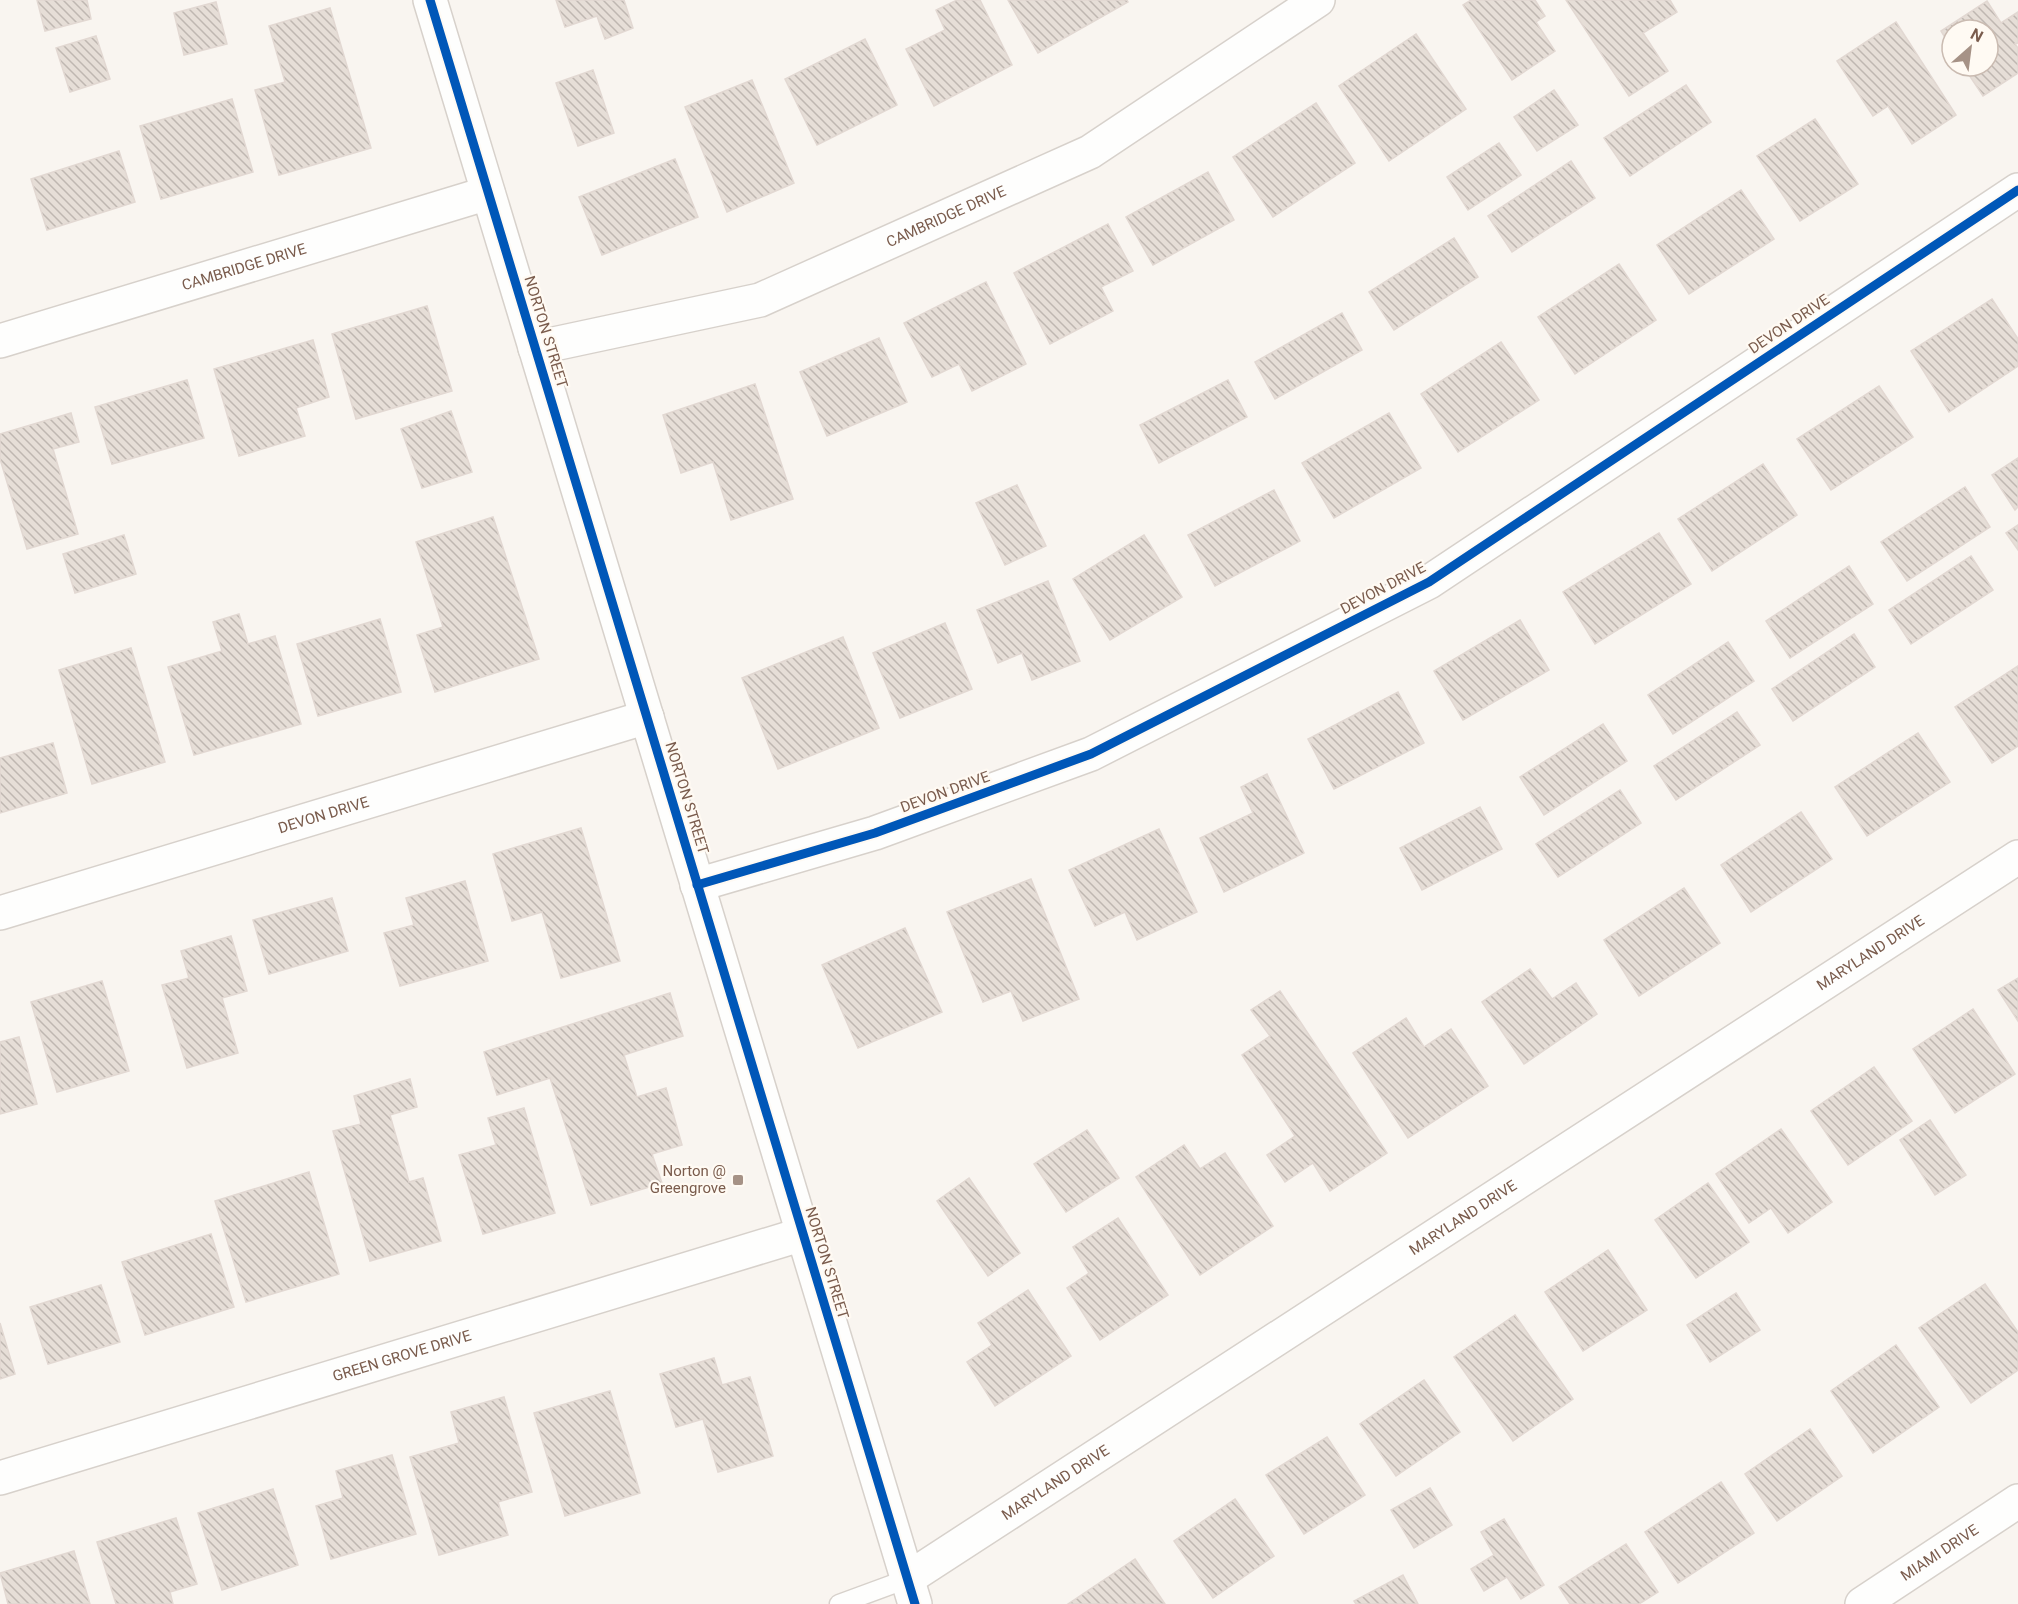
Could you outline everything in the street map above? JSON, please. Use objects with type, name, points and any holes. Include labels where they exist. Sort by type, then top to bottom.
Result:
[{"type":"street","name":"NORTON STREET","points":[[430,0],[911,1591]]},
{"type":"street","name":"CAMBRIDGE DRIVE","points":[[535,348],[760,300],[1090,152],[1318,0]]},
{"type":"street","name":"DEVON DRIVE","points":[[697,885],[875,833],[1091,753],[1429,582],[2018,190]]},
{"type":"street","name":"CAMBRIDGE DRIVE","points":[[0,341],[488,193]]},
{"type":"street","name":"DEVON DRIVE","points":[[0,913],[647,717]]},
{"type":"street","name":"MARYLAND DRIVE","points":[[911,1591],[2018,857]]},
{"type":"street","name":"GREEN GROVE DRIVE","points":[[0,1478],[803,1234]]},
{"type":"street","name":"MIAMI DRIVE","points":[[1862,1604],[2018,1501]]},
{"type":"lane","points":[[838,1604],[911,1591]]},
{"type":"building","points":[[37,0],[87,0],[91,19],[45,31]]},
{"type":"building","points":[[556,0],[624,0],[633,28],[605,39],[597,16],[565,27]]},
{"type":"building","points":[[957,0],[980,0],[1012,65],[934,106],[906,49],[945,30],[936,10]]},
{"type":"building","points":[[1008,0],[1127,0],[1128,2],[1038,53]]},
{"type":"building","points":[[1471,0],[1535,0],[1545,16],[1536,22],[1555,51],[1512,80],[1463,5]]},
{"type":"building","points":[[1566,0],[1670,0],[1677,12],[1643,33],[1668,71],[1629,96]]},
{"type":"building","points":[[1987,1],[1998,18],[1961,18]]},
{"type":"building","points":[[216,2],[227,44],[184,55],[174,13]]},
{"type":"building","points":[[330,8],[371,148],[279,175],[255,90],[285,82],[269,26]]},
{"type":"building","points":[[2018,12],[2018,43],[2015,44],[2018,48],[2018,73],[1983,96],[1971,78],[2000,78],[2000,21],[2001,23]]},
{"type":"building","points":[[1896,22],[1956,115],[1912,144],[1888,106],[1873,116],[1837,61]]},
{"type":"building","points":[[1416,34],[1466,109],[1389,161],[1339,86]]},
{"type":"building","points":[[96,36],[110,79],[70,92],[56,48]]},
{"type":"building","points":[[865,39],[897,105],[817,145],[785,79]]},
{"type":"building","points":[[593,70],[614,133],[578,146],[556,83]]},
{"type":"building","points":[[752,80],[794,183],[727,212],[685,107]]},
{"type":"building","points":[[1686,85],[1711,122],[1630,176],[1604,138]]},
{"type":"building","points":[[1554,90],[1578,125],[1537,151],[1514,117]]},
{"type":"building","points":[[232,99],[253,172],[161,199],[140,126]]},
{"type":"building","points":[[1316,103],[1355,163],[1273,217],[1233,157]]},
{"type":"building","points":[[1815,119],[1858,184],[1800,221],[1757,156]]},
{"type":"building","points":[[1499,143],[1521,175],[1468,210],[1447,177]]},
{"type":"building","points":[[119,151],[135,202],[47,230],[31,179]]},
{"type":"building","points":[[675,159],[698,217],[602,255],[579,197]]},
{"type":"building","points":[[1571,161],[1595,198],[1512,252],[1488,216]]},
{"type":"building","points":[[1208,172],[1234,220],[1153,265],[1126,217]]},
{"type":"building","points":[[1741,190],[1774,239],[1689,294],[1657,245]]},
{"type":"building","points":[[1108,224],[1133,271],[1101,287],[1113,311],[1050,344],[1014,273]]},
{"type":"building","points":[[1454,238],[1478,277],[1394,330],[1369,292]]},
{"type":"building","points":[[1619,264],[1656,320],[1575,374],[1538,317]]},
{"type":"building","points":[[986,282],[1026,364],[972,391],[959,364],[932,377],[904,323]]},
{"type":"building","points":[[1992,299],[2018,339],[2018,366],[1949,412],[1911,351]]},
{"type":"building","points":[[427,306],[452,391],[356,419],[332,334]]},
{"type":"building","points":[[1342,313],[1362,350],[1275,399],[1255,362]]},
{"type":"building","points":[[879,338],[907,402],[827,436],[800,372]]},
{"type":"building","points":[[313,340],[329,397],[296,408],[305,436],[239,456],[214,369]]},
{"type":"building","points":[[1501,342],[1539,400],[1458,452],[1421,394]]},
{"type":"building","points":[[187,380],[204,438],[112,464],[95,407]]},
{"type":"building","points":[[1228,380],[1247,417],[1159,463],[1140,425]]},
{"type":"building","points":[[755,384],[793,499],[731,520],[713,462],[681,473],[663,415]]},
{"type":"building","points":[[1879,386],[1913,437],[1831,490],[1797,439]]},
{"type":"building","points":[[451,411],[472,472],[422,488],[401,429]]},
{"type":"building","points":[[71,413],[79,442],[53,449],[78,534],[27,549],[0,459],[0,434]]},
{"type":"building","points":[[1389,413],[1421,468],[1334,518],[1302,463]]},
{"type":"building","points":[[2018,458],[2018,507],[2015,510],[1992,475]]},
{"type":"building","points":[[1763,464],[1797,515],[1712,571],[1678,519]]},
{"type":"building","points":[[1017,485],[1046,546],[1005,565],[976,503]]},
{"type":"building","points":[[1965,487],[1990,527],[1907,581],[1881,542]]},
{"type":"building","points":[[1274,490],[1300,541],[1215,586],[1188,535]]},
{"type":"building","points":[[493,517],[539,659],[435,692],[417,635],[443,627],[416,542]]},
{"type":"building","points":[[2018,525],[2018,550],[2006,533]]},
{"type":"building","points":[[1659,533],[1691,584],[1595,644],[1563,592]]},
{"type":"building","points":[[124,535],[136,574],[75,593],[63,554]]},
{"type":"building","points":[[1144,535],[1182,597],[1110,640],[1073,579]]},
{"type":"building","points":[[1971,556],[1993,590],[1911,644],[1889,610]]},
{"type":"building","points":[[1849,566],[1873,604],[1790,658],[1766,621]]},
{"type":"building","points":[[1048,581],[1080,661],[1032,680],[1022,653],[998,663],[977,610]]},
{"type":"building","points":[[239,614],[248,644],[275,636],[301,724],[194,755],[168,667],[222,651],[213,622]]},
{"type":"building","points":[[380,619],[401,692],[318,716],[297,644]]},
{"type":"building","points":[[1520,620],[1549,670],[1463,720],[1434,671]]},
{"type":"building","points":[[945,623],[972,689],[900,718],[873,653]]},
{"type":"building","points":[[1854,634],[1875,667],[1793,721],[1772,689]]},
{"type":"building","points":[[843,637],[879,728],[778,769],[742,678]]},
{"type":"building","points":[[1728,642],[1754,681],[1673,734],[1648,695]]},
{"type":"building","points":[[131,648],[165,762],[92,784],[59,670]]},
{"type":"building","points":[[2018,666],[2018,746],[1992,763],[1955,707]]},
{"type":"building","points":[[1398,692],[1424,743],[1334,789],[1308,739]]},
{"type":"building","points":[[1737,712],[1760,745],[1676,800],[1654,766]]},
{"type":"building","points":[[1603,724],[1627,761],[1544,815],[1520,777]]},
{"type":"building","points":[[1918,733],[1950,782],[1867,836],[1835,787]]},
{"type":"building","points":[[53,743],[67,793],[0,813],[0,758]]},
{"type":"building","points":[[1267,774],[1304,853],[1224,892],[1200,838],[1253,813],[1241,787]]},
{"type":"building","points":[[1620,790],[1641,823],[1558,877],[1536,844]]},
{"type":"building","points":[[1480,807],[1502,849],[1422,890],[1400,848]]},
{"type":"building","points":[[1801,812],[1832,859],[1751,912],[1721,865]]},
{"type":"building","points":[[581,828],[620,961],[561,978],[542,912],[512,921],[493,854]]},
{"type":"building","points":[[1159,829],[1197,912],[1137,940],[1125,912],[1095,926],[1069,870]]},
{"type":"building","points":[[1031,879],[1079,999],[1023,1021],[1011,991],[983,1002],[947,912]]},
{"type":"building","points":[[465,881],[488,961],[400,986],[384,933],[414,925],[406,898]]},
{"type":"building","points":[[1684,888],[1720,943],[1639,996],[1604,940]]},
{"type":"building","points":[[332,898],[348,951],[269,974],[253,920]]},
{"type":"building","points":[[905,928],[942,1012],[858,1048],[822,965]]},
{"type":"building","points":[[231,936],[247,991],[222,998],[238,1053],[187,1068],[162,985],[189,978],[181,951]]},
{"type":"building","points":[[1530,969],[1552,999],[1576,983],[1597,1014],[1524,1064],[1482,1002]]},
{"type":"building","points":[[2018,978],[2018,1021],[1998,990]]},
{"type":"building","points":[[102,981],[129,1071],[57,1092],[31,1002]]},
{"type":"building","points":[[1280,991],[1387,1153],[1330,1191],[1313,1163],[1285,1182],[1267,1155],[1295,1136],[1242,1055],[1270,1036],[1251,1010]]},
{"type":"building","points":[[670,993],[683,1036],[624,1055],[637,1097],[666,1088],[682,1145],[652,1154],[662,1183],[591,1205],[550,1078],[497,1095],[484,1052]]},
{"type":"building","points":[[1973,1009],[2015,1074],[1955,1113],[1913,1049]]},
{"type":"building","points":[[1406,1018],[1424,1047],[1451,1029],[1488,1086],[1408,1138],[1353,1053]]},
{"type":"building","points":[[19,1037],[37,1104],[0,1114],[0,1042]]},
{"type":"building","points":[[1874,1067],[1912,1121],[1848,1165],[1811,1111]]},
{"type":"building","points":[[410,1079],[417,1107],[390,1115],[409,1182],[423,1178],[441,1241],[370,1261],[333,1131],[361,1124],[354,1096]]},
{"type":"building","points":[[524,1108],[555,1213],[483,1234],[459,1155],[496,1145],[488,1118]]},
{"type":"building","points":[[1930,1120],[1966,1175],[1935,1195],[1900,1140]]},
{"type":"building","points":[[1781,1129],[1832,1202],[1788,1233],[1771,1208],[1749,1223],[1716,1174]]},
{"type":"building","points":[[1087,1130],[1119,1178],[1066,1212],[1034,1164]]},
{"type":"building","points":[[1184,1145],[1200,1169],[1225,1153],[1273,1226],[1200,1275],[1136,1177]]},
{"type":"building","points":[[309,1172],[339,1274],[246,1302],[215,1201]]},
{"type":"building","points":[[969,1178],[1020,1253],[988,1276],[937,1201]]},
{"type":"building","points":[[1708,1183],[1749,1242],[1696,1278],[1655,1220]]},
{"type":"building","points":[[1118,1218],[1168,1295],[1100,1340],[1067,1288],[1089,1273],[1073,1247]]},
{"type":"building","points":[[211,1234],[234,1307],[145,1335],[122,1262]]},
{"type":"building","points":[[1608,1250],[1647,1310],[1583,1351],[1545,1292]]},
{"type":"building","points":[[1985,1284],[2018,1332],[2018,1370],[1971,1403],[1919,1328]]},
{"type":"building","points":[[101,1285],[120,1342],[48,1364],[30,1307]]},
{"type":"building","points":[[1028,1290],[1071,1356],[995,1406],[967,1362],[992,1345],[978,1323]]},
{"type":"building","points":[[1736,1293],[1760,1330],[1710,1362],[1687,1325]]},
{"type":"building","points":[[1515,1315],[1573,1399],[1513,1441],[1454,1357]]},
{"type":"building","points":[[0,1323],[15,1374],[0,1379]]},
{"type":"building","points":[[1896,1345],[1939,1407],[1873,1453],[1831,1391]]},
{"type":"building","points":[[714,1358],[722,1385],[750,1377],[773,1456],[718,1472],[703,1419],[676,1427],[660,1374]]},
{"type":"building","points":[[1424,1380],[1460,1432],[1396,1476],[1360,1424]]},
{"type":"building","points":[[610,1391],[640,1493],[565,1516],[534,1413]]},
{"type":"building","points":[[504,1397],[532,1492],[498,1502],[508,1535],[439,1555],[410,1457],[459,1443],[451,1412]]},
{"type":"building","points":[[1810,1429],[1842,1476],[1777,1521],[1745,1474]]},
{"type":"building","points":[[1327,1437],[1365,1495],[1304,1534],[1266,1475]]},
{"type":"building","points":[[392,1455],[416,1534],[331,1559],[316,1506],[343,1498],[336,1471]]},
{"type":"building","points":[[1721,1482],[1754,1533],[1678,1583],[1645,1532]]},
{"type":"building","points":[[1430,1488],[1452,1525],[1414,1548],[1391,1510]]},
{"type":"building","points":[[273,1489],[298,1565],[222,1590],[198,1513]]},
{"type":"building","points":[[1235,1499],[1274,1556],[1213,1598],[1174,1541]]},
{"type":"building","points":[[176,1518],[197,1584],[170,1592],[173,1604],[116,1604],[97,1542]]},
{"type":"building","points":[[1504,1519],[1544,1585],[1521,1599],[1507,1577],[1484,1591],[1471,1569],[1494,1555],[1481,1532]]},
{"type":"building","points":[[1626,1544],[1658,1592],[1639,1604],[1570,1604],[1559,1587]]},
{"type":"building","points":[[74,1551],[90,1604],[8,1604],[0,1573]]},
{"type":"building","points":[[1135,1559],[1165,1604],[1068,1604]]},
{"type":"building","points":[[1403,1575],[1418,1604],[1356,1604],[1354,1601]]},
{"type":"cycle path","points":[[430,0],[915,1604]]},
{"type":"cycle path","points":[[697,885],[875,833],[1091,754],[1429,582],[2018,190]]},
{"type":"place","name":"Norton @ Greengrove","points":[[738,1180]]}]
